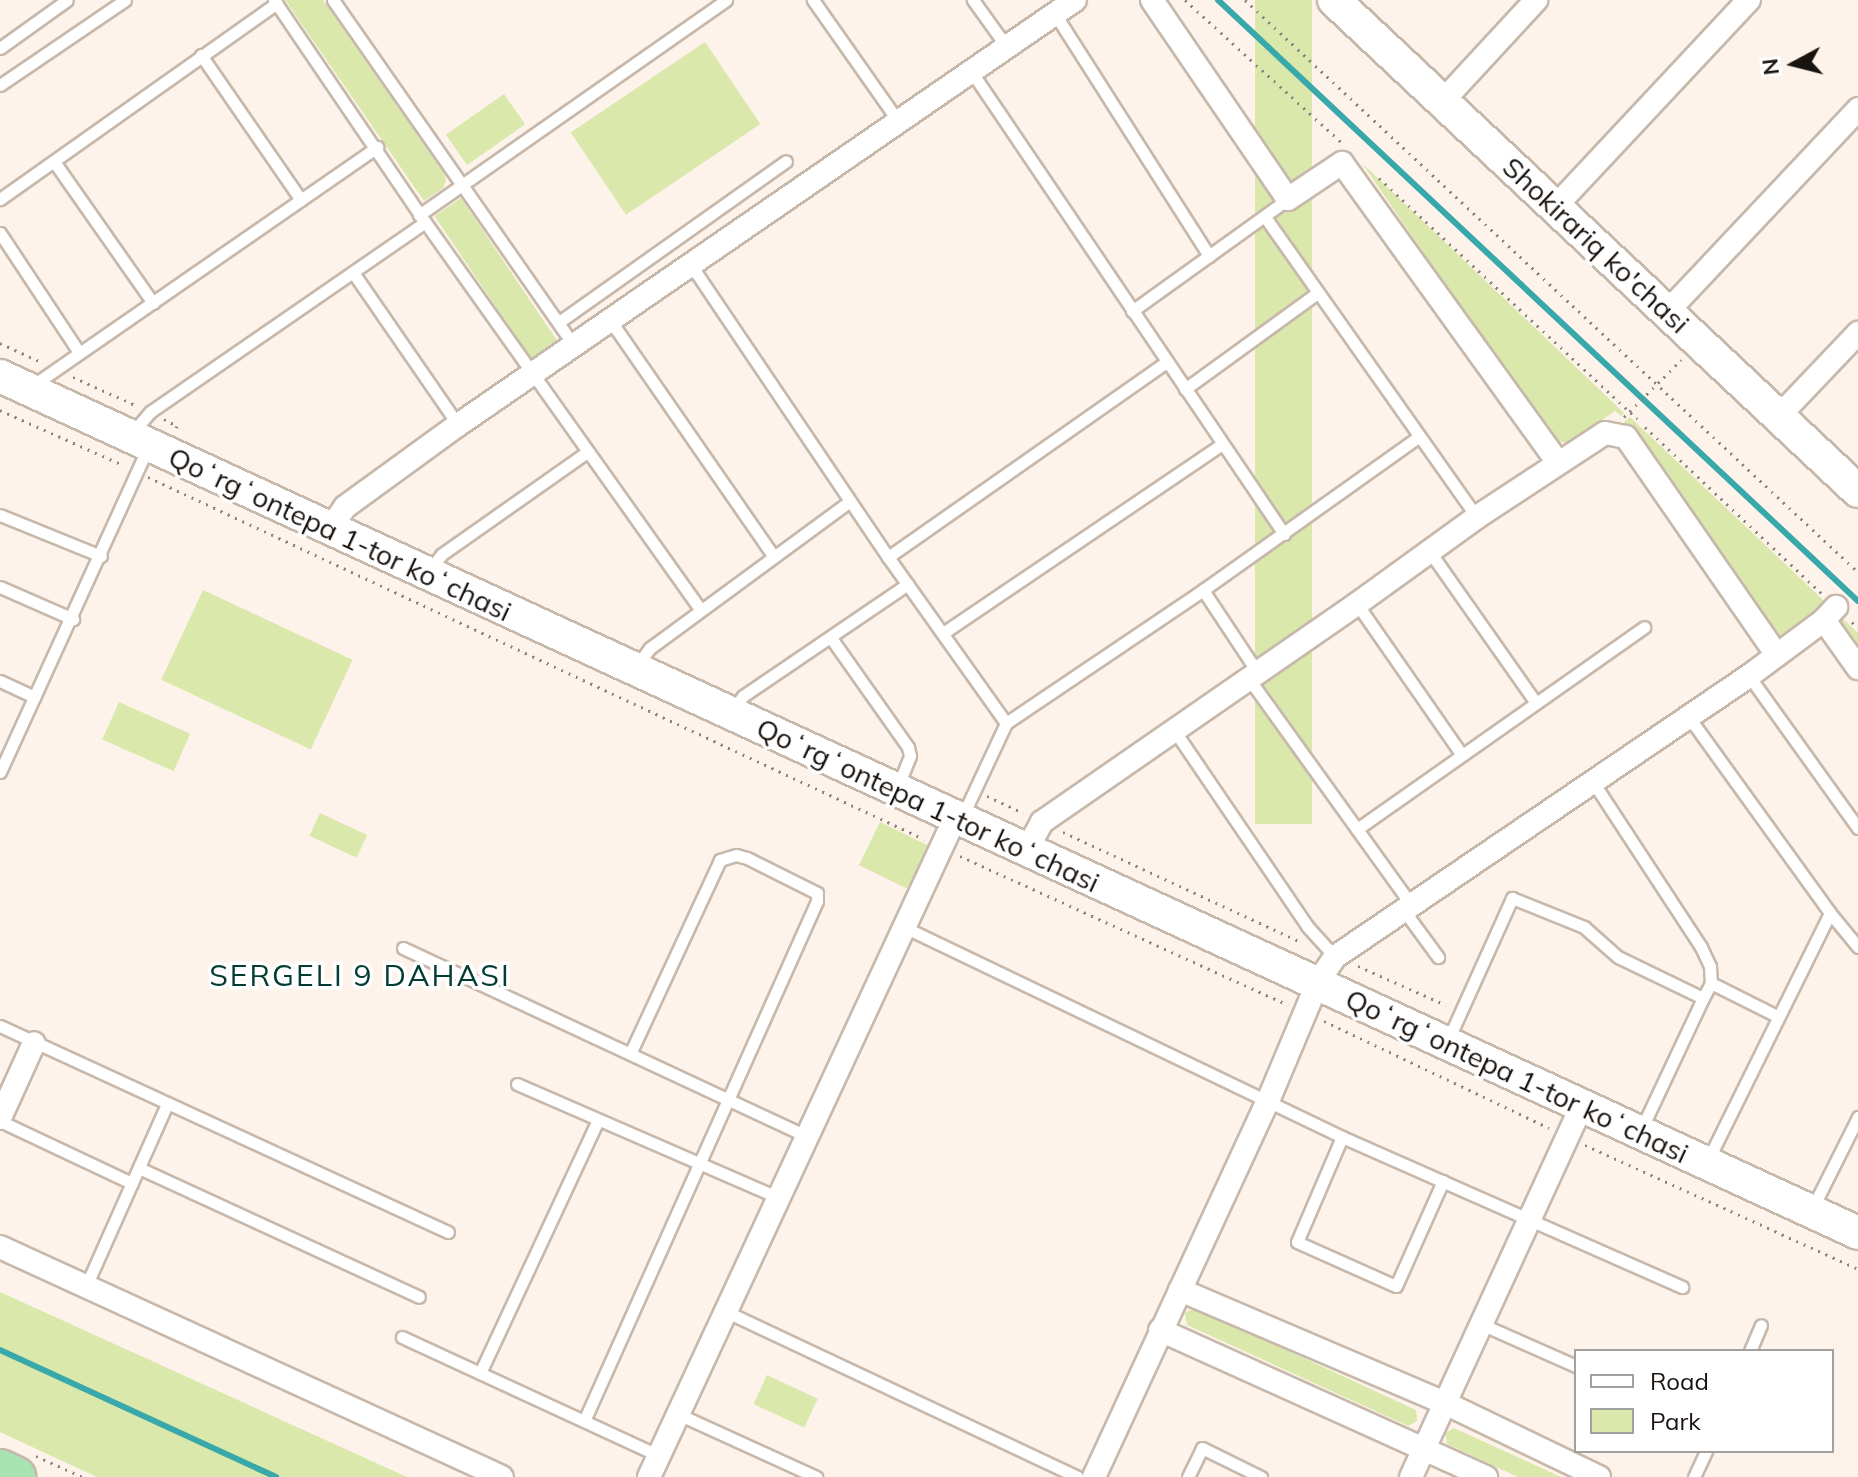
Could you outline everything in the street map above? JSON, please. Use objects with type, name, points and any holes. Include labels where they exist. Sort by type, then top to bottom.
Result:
[{"type":"street","points":[[329,530],[345,507],[458,425],[1075,0]]},
{"type":"street","points":[[1152,0],[1288,199],[1348,159],[1558,462]]},
{"type":"street","name":"Shokirariq ko'chasi","points":[[1334,0],[1449,95],[1786,409],[1858,491]]},
{"type":"street","name":"Shokirariq ko'chasi","points":[[1362,0],[1449,95]]},
{"type":"street","points":[[1449,95],[1536,0]]},
{"type":"street","points":[[1562,200],[1749,0]]},
{"type":"street","points":[[1674,305],[1858,109]]},
{"type":"street","name":"Shokirariq ko'chasi","points":[[1674,305],[1699,342],[1858,463]]},
{"type":"street","points":[[1786,409],[1858,333]]},
{"type":"street","name":"Qoʻrgʻontepa 1-tor koʻchasi","points":[[8,384],[143,431],[329,530],[1026,851],[1327,970],[1446,1044],[1858,1233]]},
{"type":"street","points":[[1026,851],[1042,822],[1477,517],[1605,433],[1626,437],[1777,655]]},
{"type":"street","points":[[1094,1477],[1327,970],[1408,910],[1749,676],[1830,614],[1858,668]]},
{"type":"street","points":[[649,1477],[957,819]]},
{"type":"street","points":[[1,1113],[34,1043]]},
{"type":"street","points":[[1411,1477],[1581,1107]]},
{"type":"street","points":[[0,1247],[502,1477]]},
{"type":"street","points":[[1180,1290],[1445,1403],[1599,1477]]},
{"type":"street","points":[[1160,1330],[1486,1477]]},
{"type":"lane","points":[[0,48],[67,0]]},
{"type":"lane","points":[[0,85],[125,0]]},
{"type":"lane","points":[[333,0],[574,345]]},
{"type":"lane","points":[[1,767],[101,556],[143,431],[354,274],[462,186],[726,0]]},
{"type":"lane","points":[[813,0],[898,121]]},
{"type":"lane","points":[[973,0],[1006,46]]},
{"type":"lane","points":[[0,199],[55,163],[276,2],[377,147],[422,218],[701,610]]},
{"type":"lane","points":[[1055,14],[1209,256]]},
{"type":"lane","points":[[201,55],[301,200]]},
{"type":"lane","points":[[971,71],[1284,534]]},
{"type":"lane","points":[[8,384],[54,368],[377,147]]},
{"type":"lane","points":[[559,322],[786,161]]},
{"type":"lane","points":[[55,163],[153,303]]},
{"type":"lane","points":[[1132,311],[1288,199]]},
{"type":"lane","points":[[1265,217],[1477,517]]},
{"type":"lane","points":[[0,233],[78,351]]},
{"type":"lane","points":[[691,265],[888,557],[1006,723]]},
{"type":"lane","points":[[354,274],[458,425]]},
{"type":"lane","points":[[1185,389],[1317,293]]},
{"type":"lane","points":[[610,320],[774,557]]},
{"type":"lane","points":[[888,557],[1167,362]]},
{"type":"lane","points":[[957,819],[1006,723],[1284,534],[1418,437]]},
{"type":"lane","points":[[943,633],[1222,444]]},
{"type":"lane","points":[[426,575],[442,554],[587,452]]},
{"type":"lane","points":[[633,670],[650,648],[850,501]]},
{"type":"lane","points":[[0,515],[101,556]]},
{"type":"lane","points":[[1430,552],[1536,703]]},
{"type":"lane","points":[[729,714],[743,696],[908,584]]},
{"type":"lane","points":[[0,587],[73,619]]},
{"type":"lane","points":[[1203,590],[1254,676],[1438,957]]},
{"type":"lane","points":[[1357,604],[1462,755]]},
{"type":"lane","points":[[1357,829],[1644,627]]},
{"type":"lane","points":[[831,638],[908,747],[910,756],[895,791]]},
{"type":"lane","points":[[1749,676],[1858,828]]},
{"type":"lane","points":[[0,681],[35,697]]},
{"type":"lane","points":[[1688,716],[1858,947]]},
{"type":"lane","points":[[1174,730],[1307,926],[1327,970]]},
{"type":"lane","points":[[1593,782],[1701,947],[1710,966],[1711,983],[1639,1134]]},
{"type":"lane","points":[[584,1421],[817,901],[817,893],[747,858],[736,855],[720,860],[631,1052]]},
{"type":"lane","points":[[1446,1044],[1512,898],[1584,927],[1618,957],[1703,998]]},
{"type":"lane","points":[[1706,1164],[1830,913]]},
{"type":"lane","points":[[904,927],[1342,1137],[1682,1287]]},
{"type":"lane","points":[[403,948],[807,1136]]},
{"type":"lane","points":[[1711,983],[1777,1016]]},
{"type":"lane","points":[[0,1026],[448,1232]]},
{"type":"lane","points":[[517,1084],[780,1199]]},
{"type":"lane","points":[[86,1286],[167,1104]]},
{"type":"lane","points":[[1,1113],[132,1183]]},
{"type":"lane","points":[[1811,1211],[1858,1117]]},
{"type":"lane","points":[[480,1373],[598,1120]]},
{"type":"lane","points":[[1342,1137],[1297,1242],[1396,1286],[1443,1181]]},
{"type":"lane","points":[[139,1168],[419,1297]]},
{"type":"lane","points":[[727,1312],[1077,1477]]},
{"type":"lane","points":[[1481,1324],[1574,1365]]},
{"type":"lane","points":[[1751,1349],[1761,1325]]},
{"type":"lane","points":[[402,1337],[659,1456]]},
{"type":"lane","points":[[678,1414],[816,1477]]},
{"type":"lane","points":[[1188,1477],[1202,1448],[1261,1477]]},
{"type":"lane","points":[[1694,1477],[1705,1453]]},
{"type":"path","points":[[1185,0],[1348,159],[1830,614],[1858,628]]},
{"type":"path","points":[[1245,0],[1858,572]]},
{"type":"path","points":[[1636,403],[1699,342]]},
{"type":"path","points":[[0,343],[54,368],[143,431],[177,426]]},
{"type":"path","points":[[986,796],[1327,970],[1460,1011]]},
{"type":"path","points":[[14,1466],[83,1477]]},
{"type":"green space","points":[[285,0],[323,0],[444,173],[446,181],[443,188],[424,201]]},
{"type":"green space","points":[[1255,0],[1312,0],[1312,824],[1255,824]]},
{"type":"green space","points":[[705,42],[760,124],[626,215],[571,133]]},
{"type":"green space","points":[[504,94],[525,124],[467,165],[446,135]]},
{"type":"green space","points":[[1362,163],[1624,413],[1621,416],[1615,411],[1569,443],[1556,441],[1547,433]]},
{"type":"green space","points":[[461,198],[559,344],[533,362],[434,216]]},
{"type":"green space","points":[[1630,417],[1858,633],[1858,647],[1829,606],[1783,638],[1768,629],[1624,422]]},
{"type":"green space","points":[[203,590],[353,660],[311,749],[161,680]]},
{"type":"green space","points":[[119,702],[190,734],[174,771],[102,739]]},
{"type":"green space","points":[[320,813],[367,835],[357,858],[309,836]]},
{"type":"green space","points":[[880,822],[929,846],[908,889],[859,865]]},
{"type":"green space","points":[[0,1292],[407,1477],[97,1477],[0,1432]]},
{"type":"green space","points":[[1195,1308],[1416,1410],[1417,1421],[1408,1426],[1187,1325],[1185,1313]]},
{"type":"green space","points":[[767,1375],[818,1399],[804,1428],[753,1404]]},
{"type":"green space","points":[[1454,1428],[1561,1477],[1518,1477],[1447,1444],[1445,1433]]},
{"type":"waterway","points":[[1218,0],[1858,601]]},
{"type":"waterway","points":[[0,1350],[276,1477]]},
{"type":"district","name":"SERGELI 9 DAHASI","points":[[360,975]]}]
